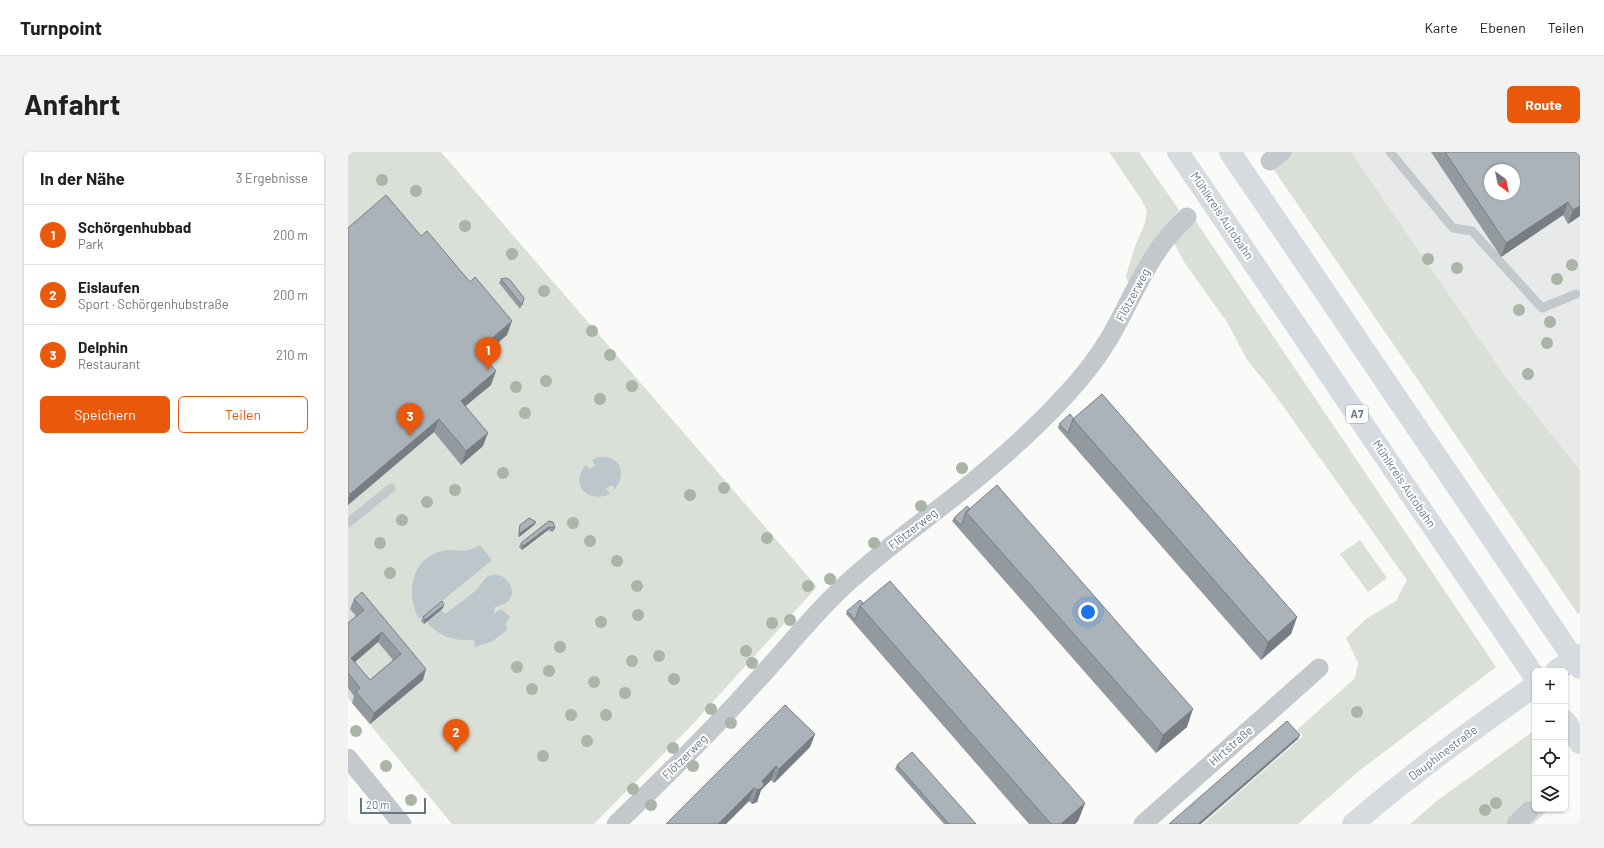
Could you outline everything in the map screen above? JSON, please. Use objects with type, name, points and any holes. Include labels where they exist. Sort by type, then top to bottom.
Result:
[{"type":"main road","name":"Mühlkreis Autobahn","points":[[1178,152],[1532,673]]},
{"type":"main road","points":[[1230,152],[1580,668]]},
{"type":"main road","points":[[1560,668],[1580,655]]},
{"type":"main road","name":"Dauphinestraße","points":[[1353,824],[1386,796],[1475,728],[1532,688]]},
{"type":"main road","points":[[1568,725],[1580,743]]},
{"type":"street","name":"Flötzerweg","points":[[616,824],[716,726],[816,613],[847,583],[991,466],[1056,406],[1084,375],[1110,338],[1156,252],[1173,229],[1187,217]]},
{"type":"street","name":"Hirtstraße","points":[[1143,824],[1319,668]]},
{"type":"street","points":[[348,758],[402,824]]},
{"type":"lane","points":[[1390,152],[1453,228],[1472,231],[1542,308],[1576,294]]},
{"type":"lane","points":[[348,523],[391,488]]},
{"type":"shaded area","points":[[348,152],[441,152],[817,587],[690,727],[594,824],[452,824],[348,698]]},
{"type":"shaded area","points":[[1109,152],[1139,152],[1179,210],[1161,230],[1129,285],[1126,276],[1135,246],[1145,223],[1147,211],[1141,199]]},
{"type":"shaded area","points":[[1292,152],[1351,152],[1505,376],[1580,470],[1580,612],[1578,614],[1272,167]]},
{"type":"shaded area","points":[[1351,152],[1580,152],[1580,470],[1505,376]]},
{"type":"shaded area","points":[[1195,220],[1496,667],[1359,771],[1298,824],[1203,824],[1303,736],[1297,730],[1355,678],[1358,663],[1346,638],[1367,618],[1396,601],[1407,580],[1270,388],[1247,360],[1227,322],[1184,262],[1174,243]]},
{"type":"shaded area","points":[[598,457],[611,458],[616,462],[621,471],[621,477],[615,489],[612,485],[606,489],[610,494],[594,496],[583,490],[579,479],[581,472],[586,465],[590,469],[595,465],[592,460]]},
{"type":"shaded area","points":[[1360,540],[1387,578],[1368,592],[1340,554]]},
{"type":"shaded area","points":[[480,545],[492,560],[437,605],[445,614],[479,587],[489,576],[502,576],[507,580],[511,586],[512,592],[510,598],[505,603],[495,607],[494,614],[501,609],[510,617],[505,625],[508,629],[493,641],[475,647],[474,640],[458,640],[445,636],[434,629],[423,617],[419,619],[415,610],[412,590],[416,571],[429,556],[450,550],[468,550]]},
{"type":"shaded area","points":[[1532,732],[1532,812],[1546,812],[1533,824],[1410,824],[1438,800]]},
{"type":"building","points":[[1445,152],[1580,152],[1580,206],[1573,210],[1568,202],[1506,243]]},
{"type":"building","points":[[386,195],[421,236],[427,231],[470,282],[475,277],[512,321],[478,350],[496,371],[461,401],[488,433],[466,451],[439,419],[350,494],[348,492],[348,228]]},
{"type":"building","points":[[506,278],[510,280],[524,298],[522,305],[501,279]]},
{"type":"building","points":[[1102,394],[1297,617],[1268,642],[1073,419]]},
{"type":"building","points":[[1070,414],[1074,419],[1068,433],[1059,424]]},
{"type":"building","points":[[997,485],[1193,709],[1163,735],[966,512]]},
{"type":"building","points":[[967,506],[970,509],[966,512],[961,526],[954,518]]},
{"type":"building","points":[[529,518],[536,522],[520,533],[520,525]]},
{"type":"building","points":[[549,521],[553,522],[555,528],[549,527],[523,546],[521,543]]},
{"type":"building","points":[[890,581],[1085,803],[1061,824],[1051,824],[860,606]]},
{"type":"building","points":[[362,592],[426,669],[374,713],[356,692],[360,688],[348,673],[348,623],[364,610],[354,599]],"holes":[[[382,632],[401,654],[370,680],[351,658]]]},
{"type":"building","points":[[860,600],[863,603],[860,606],[855,620],[847,611]]},
{"type":"building","points":[[442,601],[444,605],[425,620],[423,617]]},
{"type":"building","points":[[785,705],[815,734],[779,769],[776,766],[762,781],[764,784],[762,788],[757,790],[754,788],[718,824],[666,824]]},
{"type":"building","points":[[1287,721],[1300,735],[1198,824],[1169,824]]},
{"type":"building","points":[[912,752],[976,824],[949,824],[897,765]]},
{"type":"place","name":"Schörgenhubbad","points":[[488,370]]},
{"type":"place","name":"Delphin","points":[[410,436]]},
{"type":"place","name":"Eislaufen","points":[[456,752]]}]
